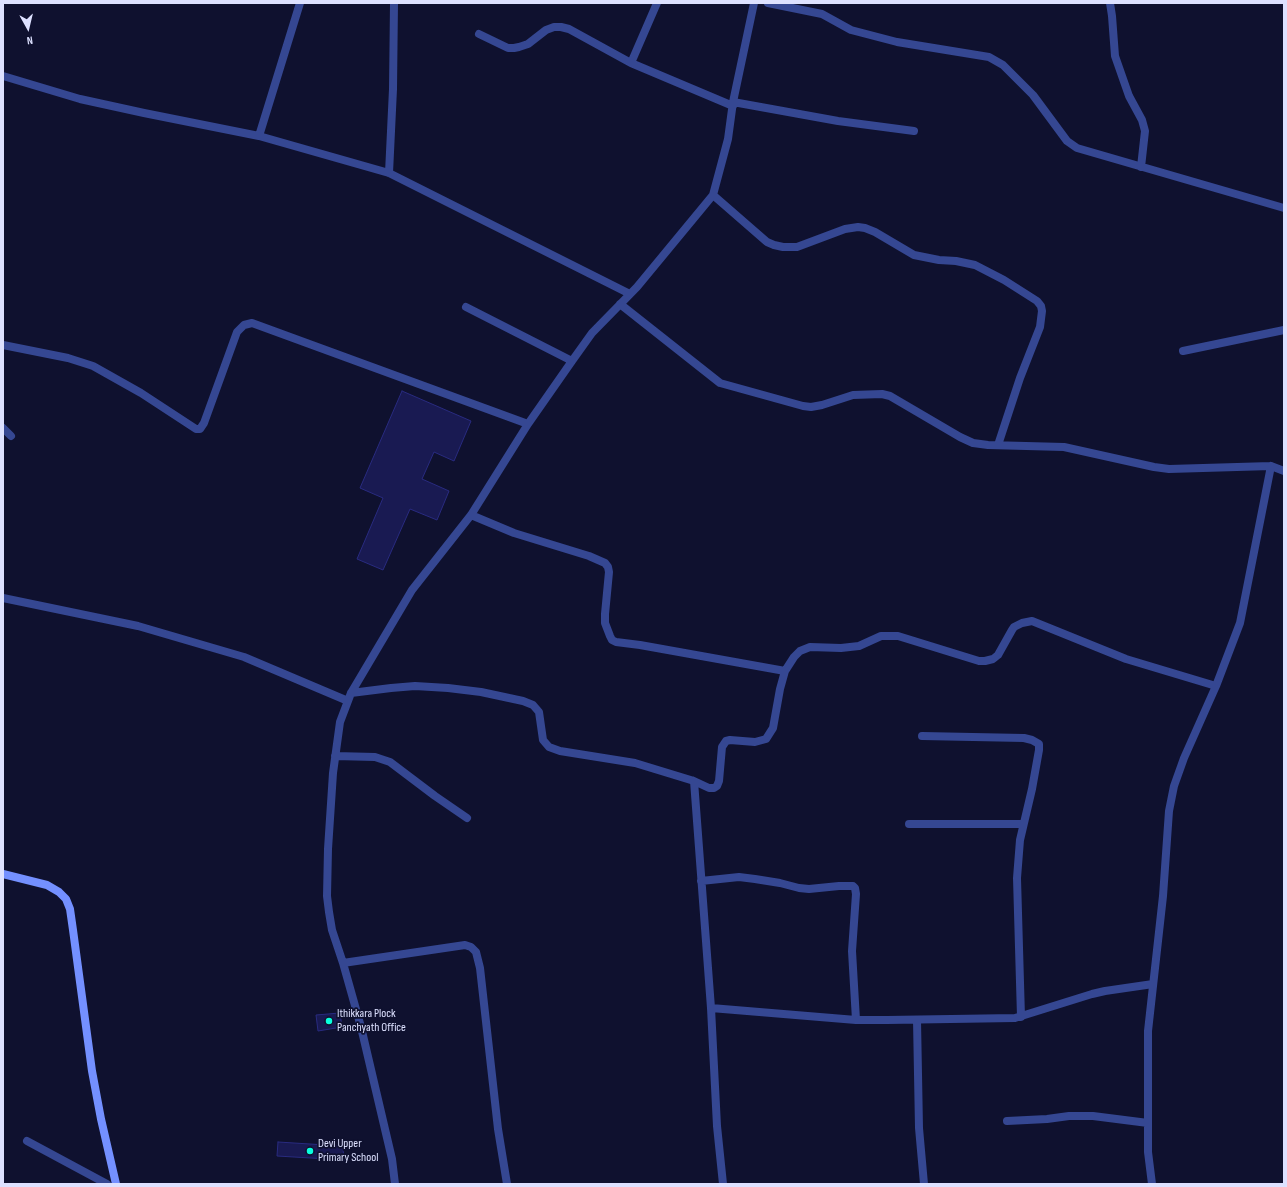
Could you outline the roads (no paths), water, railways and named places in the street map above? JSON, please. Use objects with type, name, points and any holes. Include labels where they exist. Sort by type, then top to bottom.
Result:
[{"type":"street","points":[[259,136],[300,3]]},
{"type":"street","points":[[389,173],[393,89],[394,3]]},
{"type":"street","points":[[631,63],[658,3]]},
{"type":"street","points":[[395,1184],[392,1159],[361,1027],[332,930],[327,896],[328,849],[335,756],[340,722],[349,697],[412,590],[470,515],[528,424],[572,361],[592,333],[630,294],[713,195],[728,139],[733,104],[754,3]]},
{"type":"street","points":[[768,3],[822,14],[851,30],[897,42],[989,57],[1003,65],[1033,95],[1067,141],[1077,148],[1284,208]]},
{"type":"street","points":[[1110,3],[1115,56],[1129,96],[1142,120],[1145,131],[1141,167]]},
{"type":"street","points":[[479,34],[508,48],[514,48],[528,44],[546,30],[554,27],[561,27],[569,29],[631,63],[733,104],[838,121],[914,131]]},
{"type":"street","points":[[3,76],[80,99],[144,114],[259,136],[389,173],[630,294]]},
{"type":"street","points":[[713,195],[767,242],[774,246],[797,248],[845,229],[858,227],[865,228],[875,232],[914,255],[975,265],[1004,280],[1037,301],[1041,306],[1042,311],[1040,327],[1020,378],[998,445]]},
{"type":"street","points":[[620,304],[720,383],[803,406],[811,407],[853,395],[882,394],[890,396],[960,437],[973,442],[998,445],[1064,447],[1169,469],[1271,466],[1284,471]]},
{"type":"street","points":[[466,307],[572,361]]},
{"type":"street","points":[[3,345],[68,358],[93,366],[141,393],[196,429],[200,429],[204,423],[237,332],[244,325],[252,323],[528,424]]},
{"type":"street","points":[[1183,351],[1284,330]]},
{"type":"street","points":[[3,428],[11,436]]},
{"type":"street","points":[[1152,1184],[1148,1152],[1148,1031],[1169,811],[1174,786],[1184,758],[1216,686],[1240,623],[1271,466]]},
{"type":"street","points":[[470,515],[514,533],[589,556],[605,563],[609,572],[605,614],[606,623],[612,640],[616,642],[785,671]]},
{"type":"street","points":[[3,598],[138,626],[237,655],[349,697],[404,687],[435,687],[481,692],[523,701],[533,705],[539,712],[543,740],[549,747],[560,751],[635,763],[694,781],[710,788],[717,786],[719,781],[722,747],[726,741],[755,742],[766,739],[770,734],[773,728],[785,671],[800,651],[810,647],[841,648],[859,646],[881,636],[898,636],[979,661],[987,661],[998,655],[1014,627],[1022,623],[1032,621],[1126,659],[1216,686]]},
{"type":"street","points":[[922,736],[1024,738],[1039,744],[1032,789],[1020,840],[1017,878],[1021,1017]]},
{"type":"street","points":[[335,756],[376,757],[390,762],[467,818]]},
{"type":"street","points":[[694,781],[711,1008],[717,1126],[723,1184]]},
{"type":"street","points":[[909,824],[1023,824]]},
{"type":"street","points":[[3,874],[47,885],[59,892],[66,899],[70,909],[92,1071],[116,1184]]},
{"type":"street","points":[[702,881],[739,877],[809,889],[853,886],[856,894],[852,951],[856,1020]]},
{"type":"street","points":[[343,963],[465,945],[471,947],[476,952],[480,968],[498,1129],[507,1184]]},
{"type":"street","points":[[711,1008],[856,1020],[1021,1017],[1092,994],[1153,984]]},
{"type":"street","points":[[917,1020],[919,1128],[924,1184]]},
{"type":"street","points":[[1007,1121],[1069,1116],[1093,1116],[1148,1123]]},
{"type":"street","points":[[26,1141],[107,1184]]},
{"type":"place","name":"Ithikkara Plock Panchyath Office","points":[[329,1021]]},
{"type":"place","name":"Devi Upper Primary School","points":[[310,1151]]}]
